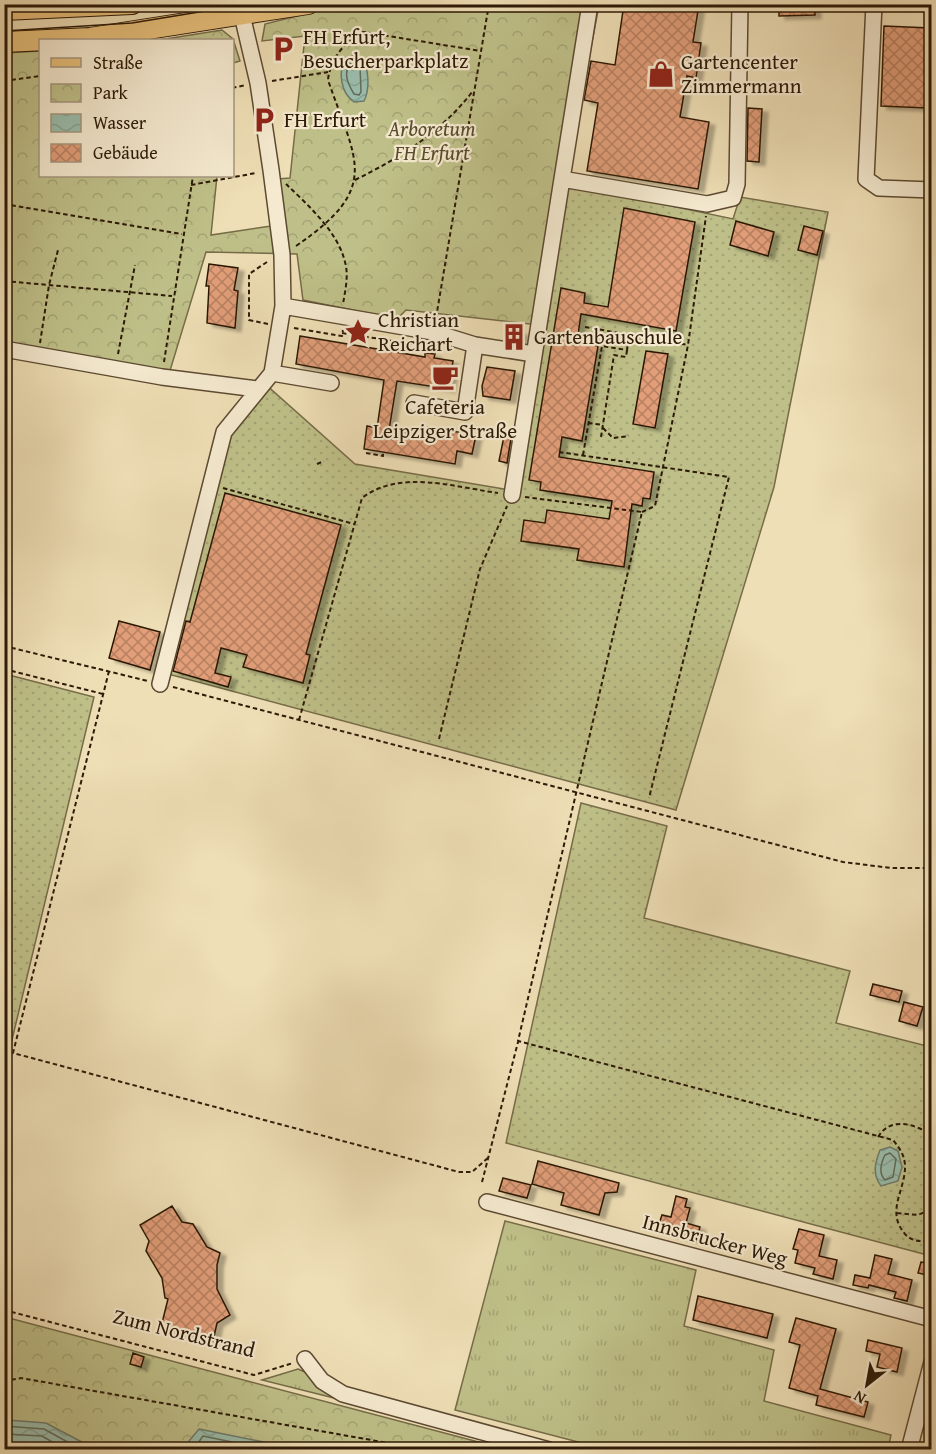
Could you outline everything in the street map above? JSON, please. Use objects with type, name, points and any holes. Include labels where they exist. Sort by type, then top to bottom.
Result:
[{"type":"main road","points":[[4,10],[132,4]]},
{"type":"main road","points":[[68,39],[90,38],[241,10],[308,4]]},
{"type":"main road","points":[[4,42],[39,40]]},
{"type":"street","points":[[512,495],[590,4]]},
{"type":"street","points":[[562,179],[707,204],[733,198],[737,184],[740,4]]},
{"type":"street","points":[[874,4],[866,179],[879,188],[932,190]]},
{"type":"street","points":[[160,684],[224,432],[272,373],[283,306],[282,255],[271,170],[258,83],[241,10]]},
{"type":"street","points":[[283,306],[433,332],[475,345],[534,354]]},
{"type":"street","points":[[414,403],[465,412],[475,345]]},
{"type":"street","points":[[4,349],[162,377],[257,389]]},
{"type":"street","points":[[272,373],[331,383]]},
{"type":"street","name":"Innsbrucker Weg","points":[[487,1202],[932,1319]]},
{"type":"street","points":[[305,1359],[322,1381],[343,1394],[549,1449]]},
{"type":"street","points":[[909,1449],[932,1362]]},
{"type":"path","points":[[433,332],[489,4]]},
{"type":"path","points":[[234,177],[271,170],[305,202],[324,225],[339,246],[346,263],[342,336],[249,320],[249,274],[258,266],[282,255],[324,225],[348,197],[355,180],[355,157],[328,80],[328,72],[347,40],[363,32],[481,51]]},
{"type":"path","points":[[234,88],[328,72]]},
{"type":"path","points":[[4,81],[39,76]]},
{"type":"path","points":[[355,180],[400,157],[451,119],[475,88]]},
{"type":"path","points":[[162,377],[172,296],[193,177]]},
{"type":"path","points":[[191,185],[234,177]]},
{"type":"path","points":[[4,204],[183,234]]},
{"type":"path","points":[[299,720],[362,498],[376,488],[404,480],[642,512],[656,506],[688,345],[707,204]]},
{"type":"path","points":[[38,354],[49,285],[58,250]]},
{"type":"path","points":[[116,369],[128,293],[135,265]]},
{"type":"path","points":[[4,282],[172,296]]},
{"type":"path","points":[[585,327],[688,345]]},
{"type":"path","points":[[601,437],[614,355],[626,357],[629,335]]},
{"type":"path","points":[[583,455],[602,346],[627,350]]},
{"type":"path","points":[[588,423],[603,427],[613,438],[628,436]]},
{"type":"path","points":[[366,453],[383,456],[383,452]]},
{"type":"path","points":[[559,452],[729,477],[649,798]]},
{"type":"path","points":[[317,464],[324,461]]},
{"type":"path","points":[[211,485],[354,524]]},
{"type":"path","points":[[439,739],[480,569],[512,495]]},
{"type":"path","points":[[482,1182],[578,792],[642,512]]},
{"type":"path","points":[[4,646],[160,684],[843,862],[891,868],[932,868]]},
{"type":"path","points":[[4,669],[103,694]]},
{"type":"path","points":[[109,671],[13,1053],[459,1172],[472,1172],[489,1157]]},
{"type":"path","points":[[518,1041],[892,1140],[903,1152],[905,1168],[895,1212],[906,1236],[918,1242],[932,1240]]},
{"type":"path","points":[[878,1137],[883,1129],[891,1124],[917,1126],[932,1135]]},
{"type":"path","points":[[895,1212],[918,1215],[932,1209]]},
{"type":"path","name":"Zum Nordstrand","points":[[4,1310],[254,1375],[305,1359]]},
{"type":"path","points":[[4,1381],[21,1378],[405,1448],[459,1446],[475,1449]]},
{"type":"green space","name":"Arboretum FH Erfurt","points":[[340,5],[599,5],[539,325],[406,310],[397,319],[303,300],[297,254],[206,252],[169,374],[5,345],[5,53],[39,51],[39,177],[217,177],[211,235],[271,226],[265,180],[290,178],[305,36],[262,41],[265,24]]},
{"type":"green space","points":[[222,30],[233,39],[165,39]]},
{"type":"green space","points":[[234,42],[240,61],[234,63]]},
{"type":"green space","points":[[562,183],[733,219],[740,197],[828,212],[774,487],[676,810],[168,674],[229,438],[265,384],[355,464],[510,490]]},
{"type":"green space","points":[[4,674],[94,697],[5,1069]]},
{"type":"green space","points":[[581,803],[667,826],[644,918],[850,971],[836,1023],[931,1047],[931,1256],[506,1143]]},
{"type":"green space","points":[[505,1221],[696,1270],[684,1326],[774,1350],[764,1401],[891,1435],[888,1449],[605,1449],[455,1410]]},
{"type":"green space","points":[[5,1317],[505,1449],[5,1449]]},
{"type":"green space","points":[[298,1369],[305,1372],[338,1399],[262,1380]]},
{"type":"water","points":[[352,56],[362,58],[366,68],[368,85],[364,101],[354,102],[343,88],[342,64],[344,59]]},
{"type":"water","points":[[890,1147],[898,1151],[902,1167],[898,1181],[881,1186],[875,1173],[877,1159],[880,1150]]},
{"type":"water","points":[[7,1420],[46,1423],[95,1449],[5,1449]]},
{"type":"water","points":[[199,1429],[278,1445],[281,1449],[187,1449],[189,1441]]},
{"type":"building","points":[[624,4],[699,4],[693,42],[701,43],[696,78],[687,76],[680,117],[709,122],[698,189],[587,171],[598,103],[584,100],[591,61],[615,65]]},
{"type":"building","points":[[779,4],[815,4],[815,15],[779,16]]},
{"type":"building","points":[[884,26],[930,28],[927,108],[881,106]]},
{"type":"building","points":[[748,108],[762,109],[759,162],[747,161]]},
{"type":"building","points":[[624,208],[695,222],[676,331],[581,314],[577,342],[598,346],[582,441],[562,437],[559,457],[654,472],[650,499],[643,498],[642,506],[632,504],[624,567],[577,560],[579,549],[521,541],[524,520],[545,523],[547,510],[609,519],[612,501],[540,490],[541,482],[529,480],[561,288],[585,293],[584,303],[608,307]]},
{"type":"building","points":[[736,221],[774,232],[768,256],[730,245]]},
{"type":"building","points":[[804,226],[823,231],[817,255],[798,250]]},
{"type":"building","points":[[209,264],[238,268],[234,290],[238,291],[235,328],[207,323],[209,286],[206,286]]},
{"type":"building","name":"Gartenbauschule","points":[[507,330],[522,332],[520,342],[506,340]]},
{"type":"building","points":[[300,336],[425,357],[425,353],[435,354],[434,358],[453,361],[449,389],[397,381],[389,430],[427,436],[428,427],[476,435],[472,454],[457,451],[455,464],[364,449],[367,426],[377,428],[384,380],[296,364]]},
{"type":"building","points":[[646,351],[668,354],[655,428],[633,424]]},
{"type":"building","points":[[487,367],[515,371],[510,400],[483,396],[482,386]]},
{"type":"building","points":[[505,431],[512,432],[507,463],[499,461]]},
{"type":"building","points":[[225,493],[341,525],[306,654],[310,655],[303,683],[243,667],[247,655],[221,648],[215,673],[231,677],[228,687],[173,671],[186,621],[190,622]]},
{"type":"building","points":[[119,621],[160,632],[150,670],[109,658]]},
{"type":"building","points":[[873,984],[902,991],[899,1002],[870,995]]},
{"type":"building","points":[[904,1002],[923,1007],[917,1026],[899,1021]]},
{"type":"building","points":[[538,1161],[619,1183],[617,1192],[605,1193],[599,1215],[561,1205],[564,1193],[532,1184]]},
{"type":"building","points":[[503,1178],[531,1185],[527,1198],[499,1191]]},
{"type":"building","points":[[676,1196],[687,1199],[685,1207],[690,1208],[686,1223],[700,1227],[696,1240],[658,1227],[662,1215],[671,1217]]},
{"type":"building","points":[[172,1206],[182,1222],[193,1224],[207,1247],[220,1253],[217,1265],[217,1289],[230,1315],[217,1323],[213,1341],[161,1327],[168,1299],[165,1298],[162,1278],[146,1251],[149,1241],[140,1225]]},
{"type":"building","points":[[799,1229],[824,1235],[819,1256],[837,1260],[833,1279],[813,1274],[815,1268],[795,1263],[798,1250],[793,1249]]},
{"type":"building","points":[[875,1255],[892,1259],[888,1274],[912,1280],[907,1301],[894,1298],[896,1292],[869,1285],[868,1288],[853,1285],[855,1275],[870,1278]]},
{"type":"building","points":[[921,1262],[932,1264],[932,1276],[918,1273]]},
{"type":"building","points":[[698,1296],[773,1314],[767,1338],[693,1320]]},
{"type":"building","points":[[796,1318],[836,1329],[820,1389],[868,1402],[864,1417],[816,1405],[818,1396],[789,1388],[800,1345],[789,1342]]},
{"type":"building","points":[[868,1340],[902,1348],[897,1372],[877,1367],[880,1354],[866,1351]]},
{"type":"building","points":[[133,1353],[144,1357],[141,1367],[130,1364]]},
{"type":"tram line","points":[[4,31],[132,23],[248,4]]},
{"type":"place","name":"FH Erfurt, Besucherparkplatz","points":[[283,49]]},
{"type":"place","name":"Gartencenter Zimmermann","points":[[661,74]]},
{"type":"place","name":"FH Erfurt","points":[[264,120]]},
{"type":"place","name":"Christian Reichart","points":[[358,332]]},
{"type":"place","name":"Gartenbauschule","points":[[514,337]]},
{"type":"place","name":"Cafeteria Leipziger Straße","points":[[445,377]]}]
